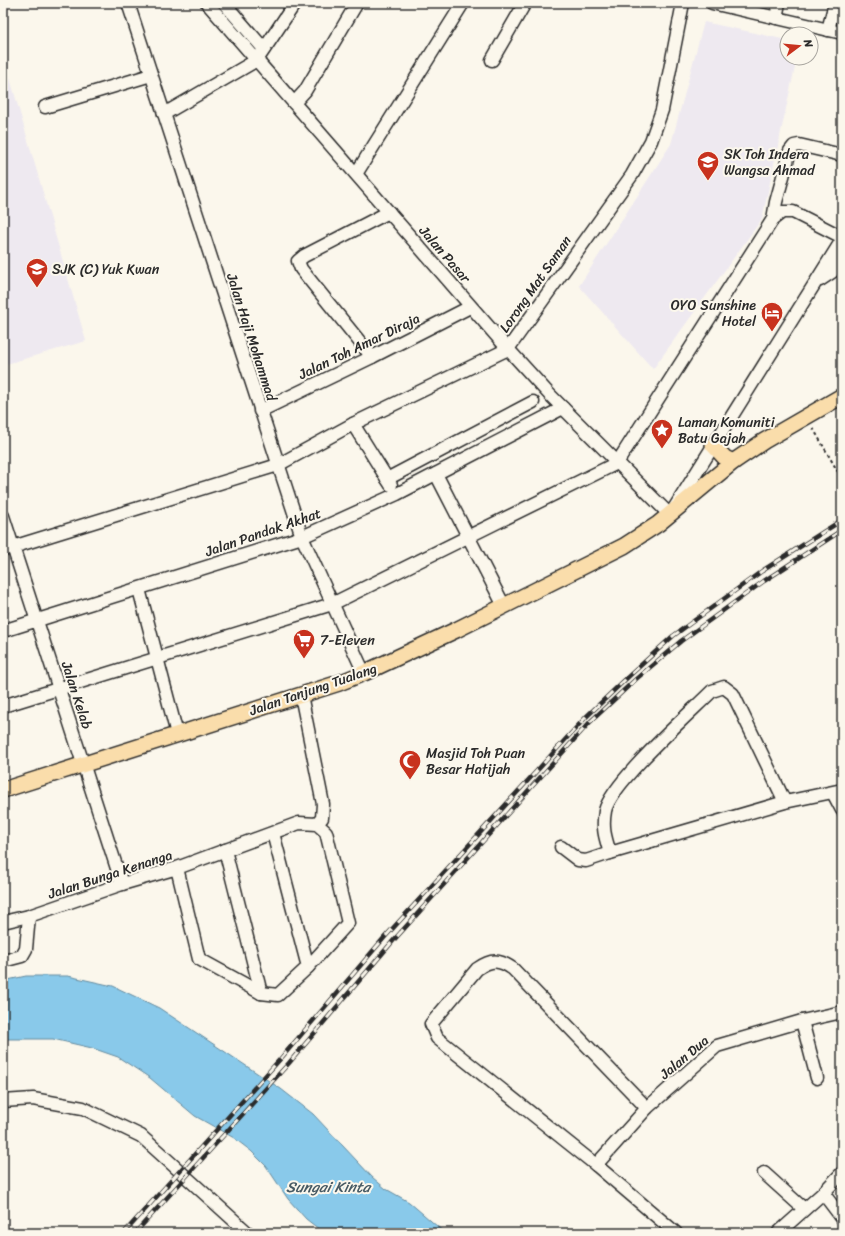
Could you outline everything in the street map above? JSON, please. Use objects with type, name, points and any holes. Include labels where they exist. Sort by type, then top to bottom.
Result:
[{"type":"main road","name":"Jalan Tanjung Tualang","points":[[3,790],[301,695],[364,673],[504,606],[624,546],[653,528],[670,515],[733,462],[842,396]]},
{"type":"main road","points":[[713,445],[726,458],[733,462]]},
{"type":"street","name":"Jalan Haji Mohammad","points":[[128,3],[302,537],[364,673]]},
{"type":"street","name":"Jalan Pasar","points":[[207,3],[470,307],[563,408],[670,515]]},
{"type":"street","points":[[224,3],[264,49]]},
{"type":"street","points":[[164,114],[257,60],[295,3]]},
{"type":"street","points":[[294,102],[305,91],[357,3]]},
{"type":"street","points":[[356,174],[463,3]]},
{"type":"street","points":[[492,60],[525,3]]},
{"type":"street","name":"Lorong Mat Saman","points":[[8,548],[278,465],[352,424],[508,349],[632,175],[651,141],[662,110],[683,3]]},
{"type":"street","points":[[712,3],[842,33]]},
{"type":"street","points":[[776,18],[779,3]]},
{"type":"street","points":[[828,30],[835,3]]},
{"type":"street","points":[[45,107],[151,75]]},
{"type":"street","points":[[3,706],[332,604],[617,463],[772,219],[790,151],[794,146],[800,146],[842,154]]},
{"type":"street","points":[[372,357],[301,269],[298,260],[389,212]]},
{"type":"street","points":[[670,515],[842,239],[793,212],[782,212],[772,219]]},
{"type":"street","points":[[817,281],[826,277],[842,262]]},
{"type":"street","name":"Jalan Toh Amar Diraja","points":[[260,411],[372,357],[470,307]]},
{"type":"street","points":[[387,479],[533,402]]},
{"type":"street","name":"Jalan Pandak Akhat","points":[[3,631],[302,537],[397,494],[563,408]]},
{"type":"street","points":[[513,412],[522,429]]},
{"type":"street","points":[[352,424],[397,494]]},
{"type":"street","points":[[436,474],[504,606]]},
{"type":"street","name":"Jalan Kelab","points":[[3,516],[8,548],[37,621],[122,884]]},
{"type":"street","points":[[139,589],[177,734]]},
{"type":"street","points":[[610,853],[603,829],[605,810],[617,788],[644,758],[712,691],[724,687],[733,694],[785,802]]},
{"type":"street","points":[[177,868],[199,959],[261,993],[278,995],[308,967],[348,923],[326,832],[317,824],[322,818],[323,804],[301,695]]},
{"type":"street","points":[[561,846],[578,860],[586,861],[785,802],[837,791],[842,810]]},
{"type":"street","name":"Jalan Bunga Kenanga","points":[[3,922],[29,916],[122,884],[177,868],[299,823],[317,824]]},
{"type":"street","points":[[273,833],[308,967]]},
{"type":"street","points":[[226,850],[261,993]]},
{"type":"street","points":[[3,961],[22,956],[26,949],[29,916]]},
{"type":"street","points":[[647,1108],[513,969],[505,964],[495,961],[486,963],[476,969],[431,1024],[437,1038],[596,1164],[676,1233]]},
{"type":"street","name":"Jalan Dua","points":[[596,1164],[647,1108],[717,1046],[802,1021],[842,1012]]},
{"type":"street","points":[[802,1021],[817,1078]]},
{"type":"street","points":[[3,1101],[33,1099],[83,1108],[141,1136],[241,1231]]},
{"type":"street","points":[[764,1173],[804,1209]]},
{"type":"street","points":[[778,1233],[823,1193],[842,1173]]},
{"type":"street","points":[[823,1193],[842,1218]]},
{"type":"path","points":[[806,417],[842,479]]},
{"type":"shaded area","name":"SK Toh Indera Wangsa Ahmad","points":[[704,22],[779,38],[779,66],[795,66],[762,219],[653,369],[579,286],[671,144]]},
{"type":"shaded area","name":"SJK (C) Yuk Kwan","points":[[9,75],[86,341],[3,365],[3,77]]},
{"type":"water","name":"Sungai Kinta","points":[[26,976],[68,976],[113,986],[159,1008],[281,1089],[313,1114],[372,1177],[386,1189],[409,1202],[445,1233],[324,1233],[306,1219],[288,1199],[266,1166],[251,1151],[234,1138],[195,1116],[150,1078],[118,1057],[92,1048],[53,1039],[3,1039],[3,981]]},
{"type":"railway","points":[[124,1233],[282,1057],[384,938],[586,717],[673,636],[762,571],[842,520]]},
{"type":"railway","points":[[135,1233],[289,1063],[393,941],[590,722],[636,679],[681,641],[764,581],[842,530]]},
{"type":"place","name":"SK Toh Indera Wangsa Ahmad","points":[[708,182]]},
{"type":"place","name":"SJK (C) Yuk Kwan","points":[[37,288]]},
{"type":"place","name":"OYO Sunshine Hotel","points":[[772,332]]},
{"type":"place","name":"Laman Komuniti Batu Gajah","points":[[662,450]]},
{"type":"place","name":"7-Eleven","points":[[304,660]]},
{"type":"place","name":"Masjid Toh Puan Besar Hatijah","points":[[410,780]]}]
